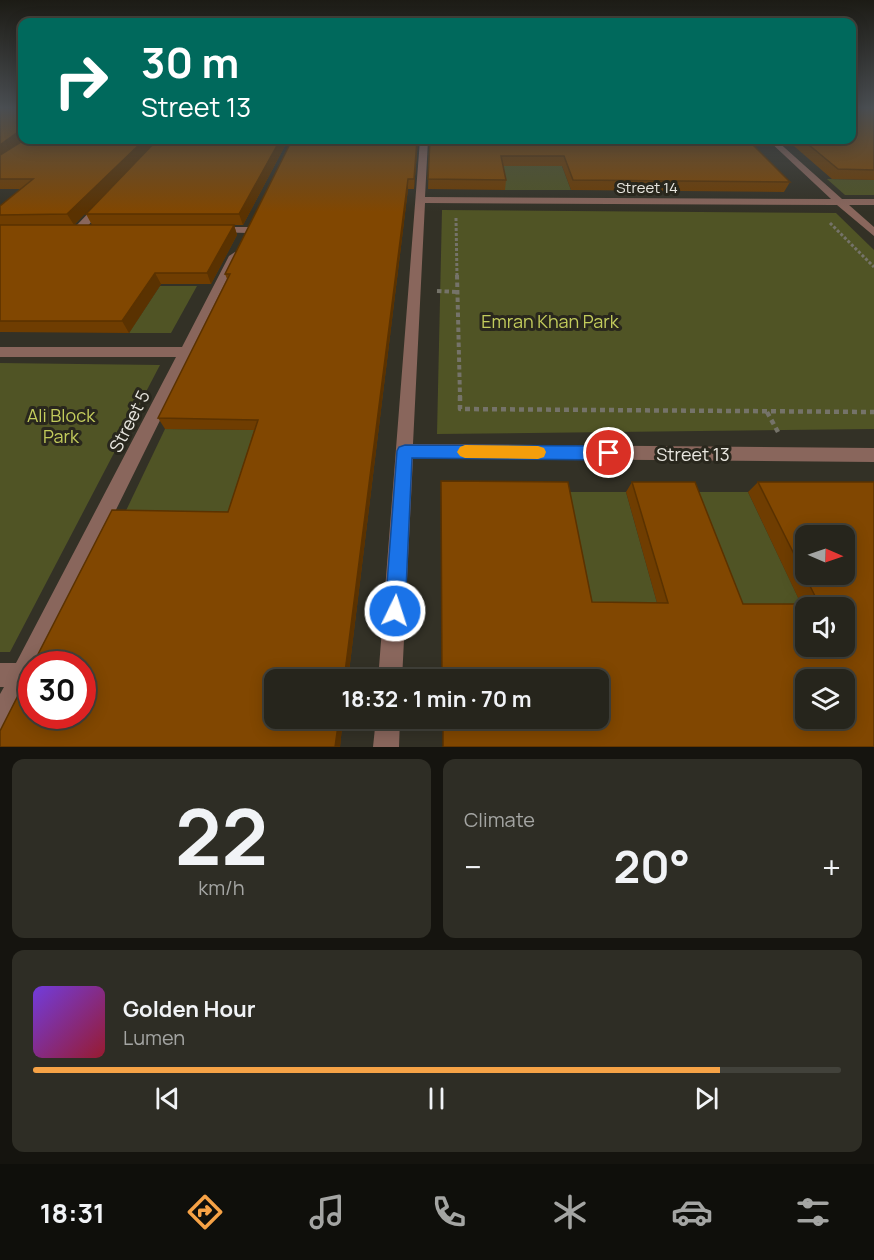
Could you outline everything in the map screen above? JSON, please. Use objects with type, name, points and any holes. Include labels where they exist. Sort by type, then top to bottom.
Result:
[{"type":"street","points":[[391,669],[424,144]]},
{"type":"street","points":[[776,144],[874,233]]},
{"type":"street","points":[[100,230],[72,230],[109,197]]},
{"type":"street","name":"Street 14","points":[[421,200],[874,202]]},
{"type":"street","name":"Street 5","points":[[0,719],[11,675],[186,352],[251,225],[203,230]]},
{"type":"street","points":[[0,352],[186,352]]},
{"type":"street","name":"Street 13","points":[[405,451],[874,455]]},
{"type":"street","points":[[386,747],[387,729]]},
{"type":"path","points":[[467,215],[456,215],[460,408],[874,412]]},
{"type":"path","points":[[824,217],[874,267]]},
{"type":"green space","points":[[500,166],[562,166],[571,190],[505,190]]},
{"type":"green space","points":[[827,179],[874,180],[874,195],[845,195]]},
{"type":"green space","name":"Emran Khan Park","points":[[442,210],[836,213],[874,250],[874,429],[437,434]]},
{"type":"green space","points":[[160,286],[197,286],[171,333],[129,333]]},
{"type":"green space","name":"Ali Block Park","points":[[0,363],[160,365],[10,652],[0,652]]},
{"type":"green space","points":[[165,429],[258,430],[228,521],[122,519]]},
{"type":"green space","points":[[564,492],[626,492],[659,610],[587,610]]},
{"type":"green space","points":[[687,492],[748,492],[798,597],[795,597],[795,612],[732,611]]},
{"type":"building","points":[[874,143],[874,170],[838,169],[808,144]]},
{"type":"building","points":[[18,144],[140,144],[67,214],[0,215],[0,206],[33,179],[0,179],[0,155]]},
{"type":"building","points":[[153,144],[278,144],[239,214],[86,214]]},
{"type":"building","points":[[290,144],[417,144],[414,179],[408,179],[345,669],[264,669],[264,729],[337,729],[335,747],[0,747],[0,731],[18,696],[18,729],[96,729],[96,651],[40,651],[112,510],[228,512],[258,420],[158,418],[230,274],[225,274]]},
{"type":"building","points":[[430,144],[752,144],[790,182],[573,180],[564,156],[501,156],[506,180],[428,179]]},
{"type":"building","points":[[0,225],[234,225],[207,273],[155,273],[122,321],[0,321]]},
{"type":"building","points":[[441,481],[568,482],[592,602],[668,603],[632,482],[695,482],[743,604],[795,604],[795,657],[855,657],[855,597],[816,597],[810,585],[855,585],[855,525],[795,525],[795,556],[758,482],[874,482],[874,747],[443,747],[443,729],[609,729],[609,669],[442,669]]},
{"type":"slow traffic","points":[[465,452],[538,452]]},
{"type":"route","points":[[395,611],[405,451],[609,453]]}]
